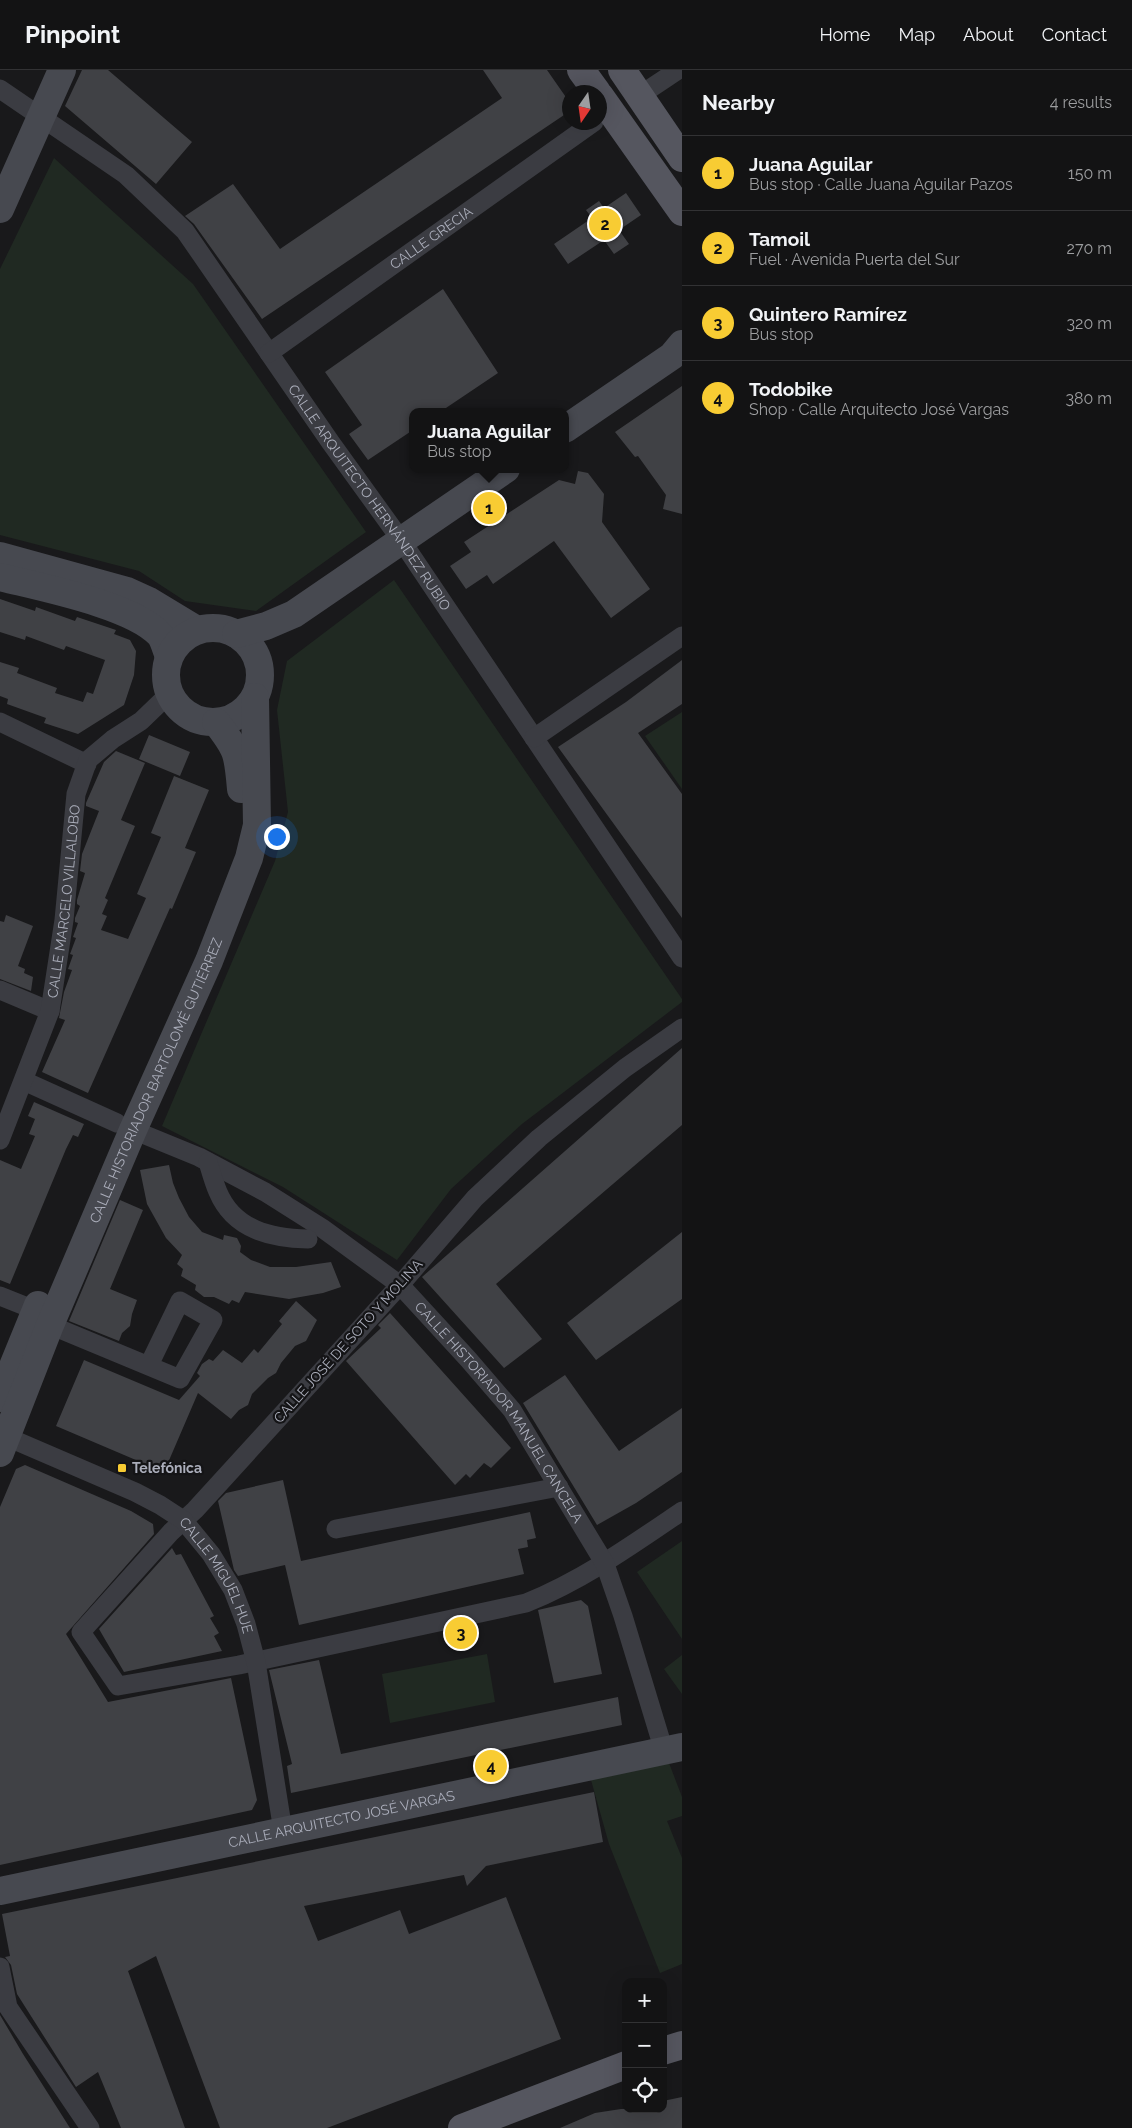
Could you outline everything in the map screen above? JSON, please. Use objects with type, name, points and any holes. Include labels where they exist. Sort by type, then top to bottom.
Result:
[{"type":"main road","points":[[581,70],[588,85]]},
{"type":"main road","points":[[622,70],[682,158]]},
{"type":"main road","points":[[607,117],[682,212]]},
{"type":"main road","points":[[667,2050],[682,2045]]},
{"type":"main road","points":[[462,2128],[622,2067]]},
{"type":"street","points":[[0,209],[62,70]]},
{"type":"street","points":[[639,96],[678,70]]},
{"type":"street","name":"CALLE ARQUITECTO HERNÁNDEZ RUBIO","points":[[0,89],[126,175],[185,230],[269,354],[401,540],[682,958]]},
{"type":"street","name":"CALLE GRECIA","points":[[269,354],[570,130]]},
{"type":"street","points":[[569,426],[679,351]]},
{"type":"street","points":[[236,634],[266,626],[294,614],[500,473]]},
{"type":"street","points":[[0,556],[127,591],[149,601],[198,630]]},
{"type":"street","points":[[0,577],[99,603],[140,620],[160,636],[169,656]]},
{"type":"street","name":"CALLE HISTORIADOR BARTOLOMÉ GUTIÉRREZ","points":[[125,1126],[211,955],[249,858],[257,825],[254,698],[259,684],[260,671],[275,640],[294,614]]},
{"type":"street","points":[[254,698],[245,710],[232,718],[216,722],[202,721],[188,716],[177,706],[169,694],[165,675],[169,656],[176,645],[186,636],[198,630],[217,628],[236,634],[248,643],[256,656],[260,671]]},
{"type":"street","points":[[534,738],[682,636]]},
{"type":"street","name":"CALLE MARCELO VILLALOBO","points":[[0,1140],[50,1011],[64,920],[76,794],[88,760],[113,739],[142,721],[169,694]]},
{"type":"street","points":[[0,722],[87,764]]},
{"type":"street","name":"CALLE HISTORIADOR BARTOLOMÉ GUTIÉRREZ","points":[[0,1398],[42,1318],[125,1126],[239,841],[243,809],[238,757],[230,740],[216,722]]},
{"type":"street","points":[[0,990],[50,1011]]},
{"type":"street","name":"CALLE JOSÉ DE SOTO Y MOLINA","points":[[256,1662],[118,1686],[81,1632],[400,1285],[475,1198],[539,1138],[625,1068],[682,1028]]},
{"type":"street","name":"CALLE HISTORIADOR MANUEL CANCELA","points":[[24,1081],[208,1162],[265,1192],[322,1228],[400,1285],[512,1410],[605,1564],[673,1749]]},
{"type":"street","points":[[208,1162],[218,1194],[231,1211],[245,1224],[261,1234],[285,1239],[308,1239]]},
{"type":"street","points":[[0,1296],[42,1318],[149,1365]]},
{"type":"street","name":"CALLE HISTORIADOR BARTOLOMÉ GUTIÉRREZ","points":[[2,1441],[42,1318]]},
{"type":"street","name":"CALLE MIGUEL HUE","points":[[2,1441],[135,1492],[160,1505],[183,1520],[211,1554],[233,1590],[246,1624],[256,1662],[283,1832]]},
{"type":"street","points":[[336,1529],[559,1486]]},
{"type":"street","points":[[256,1662],[526,1602],[559,1589],[605,1564],[682,1511]]},
{"type":"street","name":"CALLE ARQUITECTO JOSÉ VARGAS","points":[[0,1891],[673,1749]]},
{"type":"street","points":[[0,1967],[8,2007],[90,2128]]},
{"type":"shaded area","points":[[54,158],[193,284],[366,532],[256,611],[185,601],[139,571],[0,535],[0,269]]},
{"type":"shaded area","points":[[394,580],[682,999],[682,1002],[522,1124],[451,1189],[397,1260],[283,1187],[162,1126],[275,861],[288,812],[277,710],[287,661]]},
{"type":"shaded area","points":[[682,712],[682,789],[645,736]]},
{"type":"shaded area","points":[[682,1541],[682,1639],[637,1572]]},
{"type":"shaded area","points":[[487,1654],[495,1702],[390,1723],[382,1674]]},
{"type":"shaded area","points":[[682,1655],[682,1694],[664,1669]]},
{"type":"shaded area","points":[[669,1763],[682,1797],[682,1816],[667,1821],[682,1858],[682,1964],[660,1973],[609,1844],[591,1780]]},
{"type":"building","points":[[82,70],[108,70],[192,142],[156,184],[65,106]]},
{"type":"building","points":[[483,70],[547,70],[562,92],[562,116],[262,319],[194,224],[185,216],[233,184],[280,249],[502,98]]},
{"type":"building","points":[[626,193],[641,215],[619,230],[629,244],[614,254],[604,240],[568,264],[554,244],[592,218],[586,210],[599,201],[604,208]]},
{"type":"building","points":[[443,289],[498,373],[446,408],[409,408],[409,433],[368,460],[349,434],[362,425],[325,372]]},
{"type":"building","points":[[682,386],[682,514],[663,509],[666,495],[638,456],[635,457],[615,432]]},
{"type":"building","points":[[578,471],[588,473],[604,494],[602,522],[650,589],[611,618],[554,541],[493,584],[487,575],[466,589],[450,566],[471,552],[464,542],[559,480],[575,484]]},
{"type":"building","points":[[0,599],[35,611],[36,607],[75,621],[77,617],[116,630],[114,634],[130,640],[136,651],[134,675],[124,705],[78,734],[44,723],[46,718],[7,704],[8,699],[0,696],[0,662],[19,668],[17,673],[57,688],[55,693],[83,702],[87,692],[93,694],[105,660],[66,646],[64,650],[26,636],[25,640],[0,632]]},
{"type":"building","points":[[682,660],[682,704],[638,733],[682,794],[682,918],[558,747],[626,702]]},
{"type":"building","points":[[149,735],[190,752],[180,776],[139,759]]},
{"type":"building","points":[[116,751],[145,763],[121,820],[135,826],[105,898],[108,900],[102,914],[107,916],[101,930],[128,939],[146,898],[137,894],[161,837],[151,833],[174,776],[209,790],[185,848],[196,852],[88,1093],[42,1072],[65,1020],[59,1018],[64,992],[72,970],[68,969],[73,955],[70,954],[76,938],[73,937],[78,923],[75,922],[80,906],[77,904],[77,900],[85,873],[80,871],[82,854],[99,811],[86,806],[86,803],[104,762]]},
{"type":"building","points":[[6,915],[33,926],[18,966],[25,969],[24,973],[33,977],[31,991],[0,979],[0,921],[4,922]]},
{"type":"building","points":[[682,1048],[682,1125],[496,1284],[542,1339],[504,1368],[422,1277]]},
{"type":"building","points":[[34,1102],[84,1124],[78,1137],[73,1135],[66,1149],[10,1284],[0,1280],[0,1160],[21,1169],[35,1136],[29,1134],[35,1119],[28,1116]]},
{"type":"building","points":[[169,1165],[179,1198],[189,1217],[202,1232],[223,1240],[224,1235],[237,1238],[241,1246],[240,1252],[251,1260],[270,1267],[296,1267],[331,1262],[341,1287],[323,1293],[289,1299],[245,1292],[239,1303],[232,1300],[229,1304],[214,1297],[204,1297],[195,1290],[196,1285],[181,1276],[183,1269],[177,1264],[182,1255],[166,1238],[147,1204],[140,1170]]},
{"type":"building","points":[[120,1200],[143,1210],[110,1289],[137,1300],[130,1326],[122,1333],[119,1341],[69,1321]]},
{"type":"building","points":[[682,1232],[682,1299],[596,1360],[567,1323]]},
{"type":"building","points":[[296,1301],[317,1320],[306,1341],[295,1346],[281,1363],[276,1373],[268,1378],[252,1394],[248,1405],[239,1410],[231,1419],[198,1393],[164,1472],[56,1426],[84,1360],[179,1400],[200,1376],[197,1373],[202,1364],[209,1359],[213,1361],[223,1350],[242,1363],[254,1349],[258,1353],[282,1324],[279,1321]]},
{"type":"building","points":[[390,1313],[511,1448],[491,1468],[484,1463],[470,1478],[466,1474],[455,1485],[346,1361],[381,1328],[378,1325]]},
{"type":"building","points":[[565,1375],[619,1451],[682,1408],[682,1472],[636,1503],[597,1525],[523,1403]]},
{"type":"building","points":[[25,1465],[131,1511],[153,1524],[154,1534],[66,1634],[108,1702],[231,1678],[257,1800],[252,1810],[0,1865],[0,1507],[16,1469]]},
{"type":"building","points":[[283,1480],[301,1561],[530,1512],[536,1538],[527,1540],[528,1547],[518,1549],[524,1574],[299,1625],[285,1565],[238,1576],[234,1570],[218,1501],[226,1493]]},
{"type":"building","points":[[172,1548],[176,1555],[181,1554],[214,1616],[210,1618],[219,1633],[214,1636],[222,1651],[124,1672],[99,1629]]},
{"type":"building","points":[[581,1600],[588,1606],[602,1674],[554,1683],[538,1610]]},
{"type":"building","points":[[319,1660],[341,1754],[618,1697],[622,1725],[291,1793],[287,1766],[292,1764],[269,1670]]},
{"type":"building","points":[[594,1792],[603,1842],[486,1866],[467,1886],[464,1875],[304,1906],[318,1941],[400,1910],[409,1934],[506,1897],[561,2039],[327,2128],[220,2128],[156,1956],[128,1971],[185,2128],[121,2128],[98,2072],[76,2087],[17,1994],[11,1965],[5,1957],[10,1956],[2,1914]]},
{"type":"building","points":[[0,2015],[23,2054],[70,2128],[0,2128]]},
{"type":"building","points":[[682,2097],[682,2128],[560,2128],[595,2113],[621,2109],[622,2113],[667,2113],[667,2100]]},
{"type":"place","name":"Tamoil","points":[[605,224]]},
{"type":"place","name":"Juana Aguilar","points":[[489,508]]},
{"type":"place","name":"Telefónica","points":[[122,1468]]},
{"type":"place","name":"Quintero Ramírez","points":[[461,1633]]},
{"type":"place","name":"Todobike","points":[[491,1766]]}]
